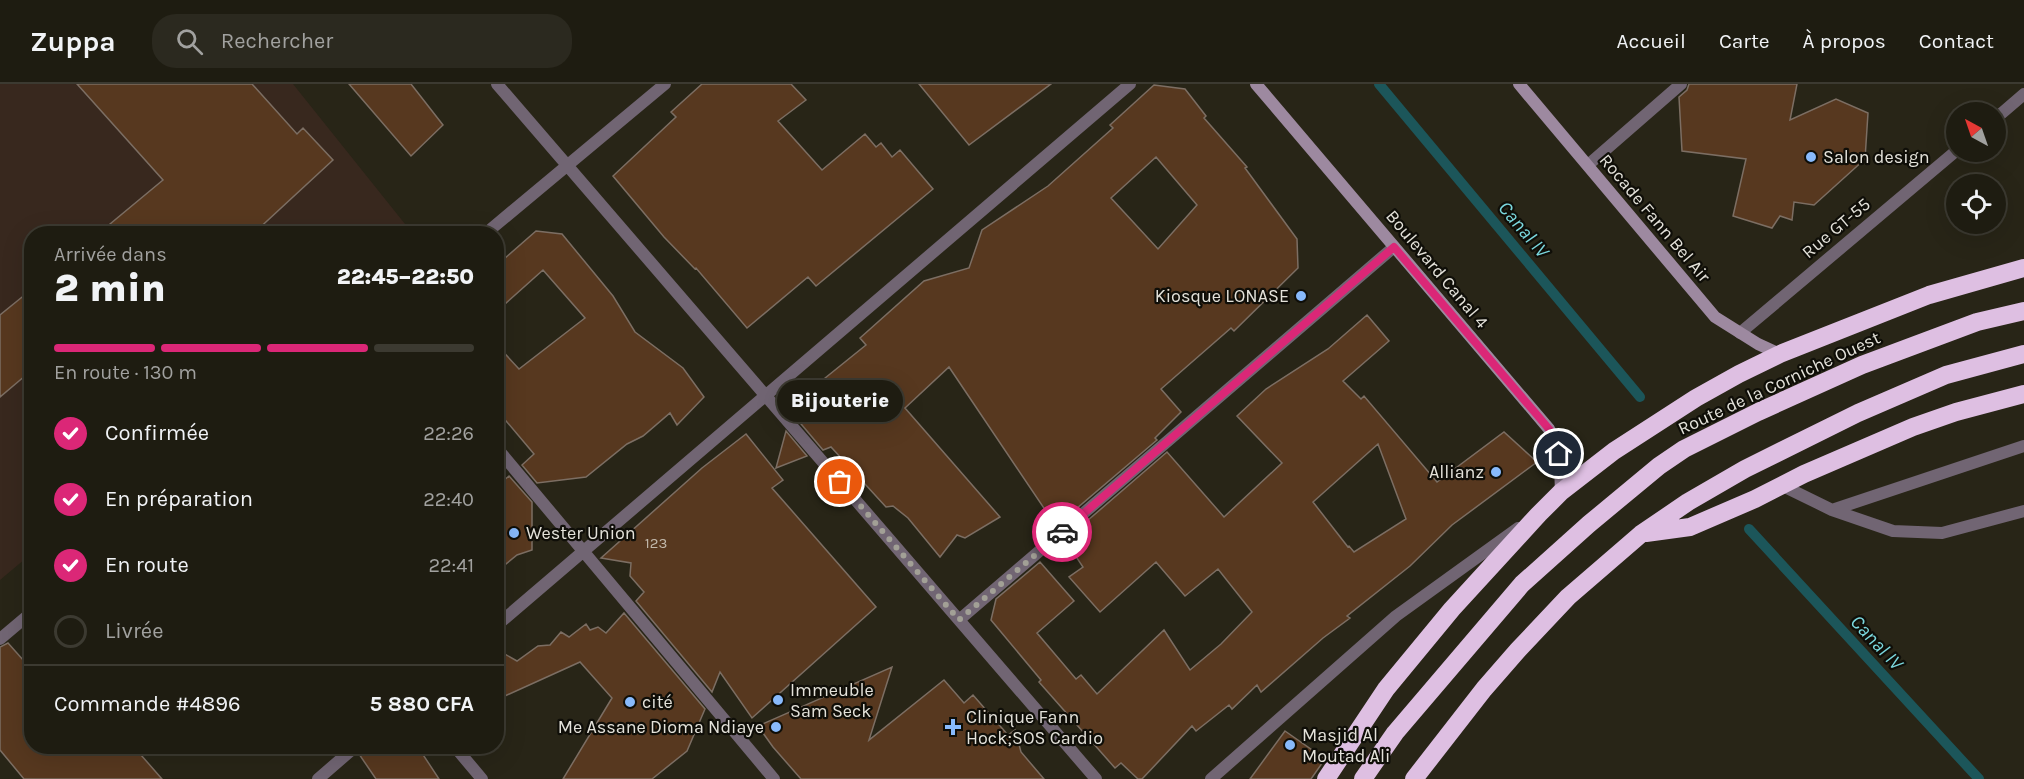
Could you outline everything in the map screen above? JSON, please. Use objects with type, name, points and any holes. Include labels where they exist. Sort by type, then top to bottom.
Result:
[{"type":"highway","points":[[1326,779],[1386,689],[1452,609],[1561,492],[1614,451],[1695,398],[1780,354],[1929,295],[2024,268]]},
{"type":"highway","name":"Route de la Corniche Ouest","points":[[1363,779],[1395,733],[1522,584],[1659,465],[1684,449],[1758,412],[1862,365],[1977,322],[2024,311]]},
{"type":"highway","points":[[1414,779],[1484,689],[1525,642],[1568,597],[1641,534],[1688,502],[1745,469],[1858,413],[1946,375],[2024,354]]},
{"type":"highway","points":[[1641,534],[1690,527],[1781,484],[1913,427],[1956,412],[2024,394]]},
{"type":"main road","name":"Boulevard Canal 4","points":[[1256,84],[1549,429],[1556,440],[1559,454],[1561,492]]},
{"type":"main road","name":"Rocade Fann Bel Air","points":[[1519,84],[1715,317],[1780,354]]},
{"type":"street","points":[[497,84],[1096,779]]},
{"type":"street","points":[[495,226],[665,84]]},
{"type":"street","points":[[504,619],[1130,84]]},
{"type":"street","points":[[1588,165],[1681,84]]},
{"type":"street","points":[[2006,110],[2024,94]]},
{"type":"street","name":"Rue GT-55","points":[[1740,333],[1946,159]]},
{"type":"street","points":[[959,620],[1394,247]]},
{"type":"street","points":[[1832,510],[2024,446]]},
{"type":"street","points":[[504,456],[774,779]]},
{"type":"street","points":[[1781,484],[1832,510],[1893,531],[1942,533],[2024,511]]},
{"type":"street","points":[[1211,779],[1396,616],[1539,514]]},
{"type":"street","points":[[0,639],[24,619]]},
{"type":"street","points":[[318,779],[347,754]]},
{"type":"street","points":[[461,754],[482,779]]},
{"type":"shaded area","points":[[0,84],[293,84],[407,226],[24,226],[24,560],[0,580]]},
{"type":"building","points":[[77,84],[252,84],[297,134],[303,128],[333,160],[262,226],[108,226],[163,180]]},
{"type":"building","points":[[349,84],[411,84],[443,125],[411,156]]},
{"type":"building","points":[[702,84],[791,84],[806,100],[778,121],[822,170],[865,134],[876,147],[881,143],[892,157],[900,150],[933,189],[816,286],[808,277],[747,328],[696,268],[664,237],[613,176],[676,117],[671,112]]},
{"type":"building","points":[[919,84],[1051,84],[969,145]]},
{"type":"building","name":"Salon design","points":[[1689,84],[1797,84],[1790,120],[1836,99],[1868,113],[1865,159],[1814,205],[1794,202],[1792,220],[1780,216],[1772,228],[1733,216],[1746,159],[1682,151],[1679,97],[1687,90]]},
{"type":"building","points":[[1154,85],[1185,89],[1206,116],[1204,118],[1247,167],[1245,168],[1297,239],[1298,268],[1234,331],[1231,328],[1161,389],[1181,412],[1155,438],[1157,440],[1056,526],[949,367],[905,408],[1000,517],[965,538],[957,535],[940,557],[908,518],[893,506],[886,507],[831,447],[823,450],[791,412],[793,404],[866,345],[860,338],[924,281],[969,268],[982,230],[1048,186],[1113,128],[1110,125]],"holes":[[[1156,157],[1197,205],[1158,249],[1111,198]]]},
{"type":"building","points":[[536,231],[562,234],[613,296],[635,332],[683,368],[704,397],[677,425],[670,413],[643,436],[627,444],[586,477],[537,483],[522,465],[534,454],[504,418],[504,353],[519,369],[585,318],[543,270],[504,305],[504,259]]},
{"type":"building","points":[[24,296],[24,377],[0,397],[0,315]]},
{"type":"building","points":[[1367,315],[1389,341],[1343,381],[1361,399],[1364,396],[1437,482],[1504,432],[1537,462],[1452,525],[1410,566],[1347,616],[1350,618],[1323,638],[1261,692],[1257,685],[1232,709],[1229,705],[1196,731],[1192,726],[1142,779],[1138,779],[1121,763],[1115,768],[1039,682],[1041,680],[991,620],[996,599],[1040,562],[1074,601],[1037,633],[1076,679],[1081,675],[1097,694],[1164,630],[1190,670],[1221,644],[1252,612],[1218,569],[1185,596],[1156,562],[1100,612],[1069,577],[1083,567],[1065,540],[1167,452],[1224,517],[1282,463],[1237,416],[1266,389],[1328,349]],"holes":[[[1378,444],[1406,519],[1354,552],[1313,502]]]},
{"type":"building","points":[[786,431],[807,456],[776,468]]},
{"type":"building","points":[[746,434],[783,480],[772,488],[876,607],[752,718],[720,672],[712,692],[636,601],[644,592],[630,576],[631,563],[601,558],[702,468]]},
{"type":"building","name":"Wester Union","points":[[509,476],[532,502],[532,550],[517,555],[504,566],[504,480]]},
{"type":"building","points":[[624,613],[705,709],[687,751],[652,779],[563,779],[612,698],[580,662],[504,696],[504,654],[517,661],[538,646],[550,645],[561,632],[569,637],[586,624],[590,630],[598,627],[606,633]]},
{"type":"building","points":[[8,643],[24,661],[24,754],[140,754],[162,779],[24,779],[0,750],[0,647]]},
{"type":"building","points":[[892,667],[869,740],[944,680],[964,703],[973,695],[1008,735],[1015,730],[1021,752],[1044,779],[801,779],[758,726]]},
{"type":"building","name":"Masjid Al Moutad Ali","points":[[1285,731],[1325,759],[1311,779],[1250,779]]},
{"type":"building","points":[[359,754],[423,754],[439,779],[376,779]]},
{"type":"waterway","name":"Canal IV","points":[[1379,84],[1640,397]]},
{"type":"waterway","name":"Canal IV","points":[[1749,529],[1979,779]]},
{"type":"way so far","points":[[840,482],[959,620],[1062,532]]},
{"type":"place","name":"Salon design","points":[[1811,157]]},
{"type":"place","name":"Kiosque LONASE","points":[[1301,296]]},
{"type":"place","name":"Allianz","points":[[1496,472]]},
{"type":"place","name":"Bijouterie","points":[[840,482]]},
{"type":"place","name":"Wester Union","points":[[514,533]]},
{"type":"place","name":"Immeuble Sam Seck","points":[[778,700]]},
{"type":"place","name":"cité","points":[[630,702]]},
{"type":"place","name":"Me Assane Dioma Ndiaye","points":[[776,727]]},
{"type":"place","name":"Clinique Fann Hock;SOS Cardio","points":[[953,727]]},
{"type":"place","name":"Masjid Al Moutad Ali","points":[[1290,745]]},
{"type":"route","points":[[1062,532],[1394,247],[1549,429],[1556,440],[1559,454]]}]
